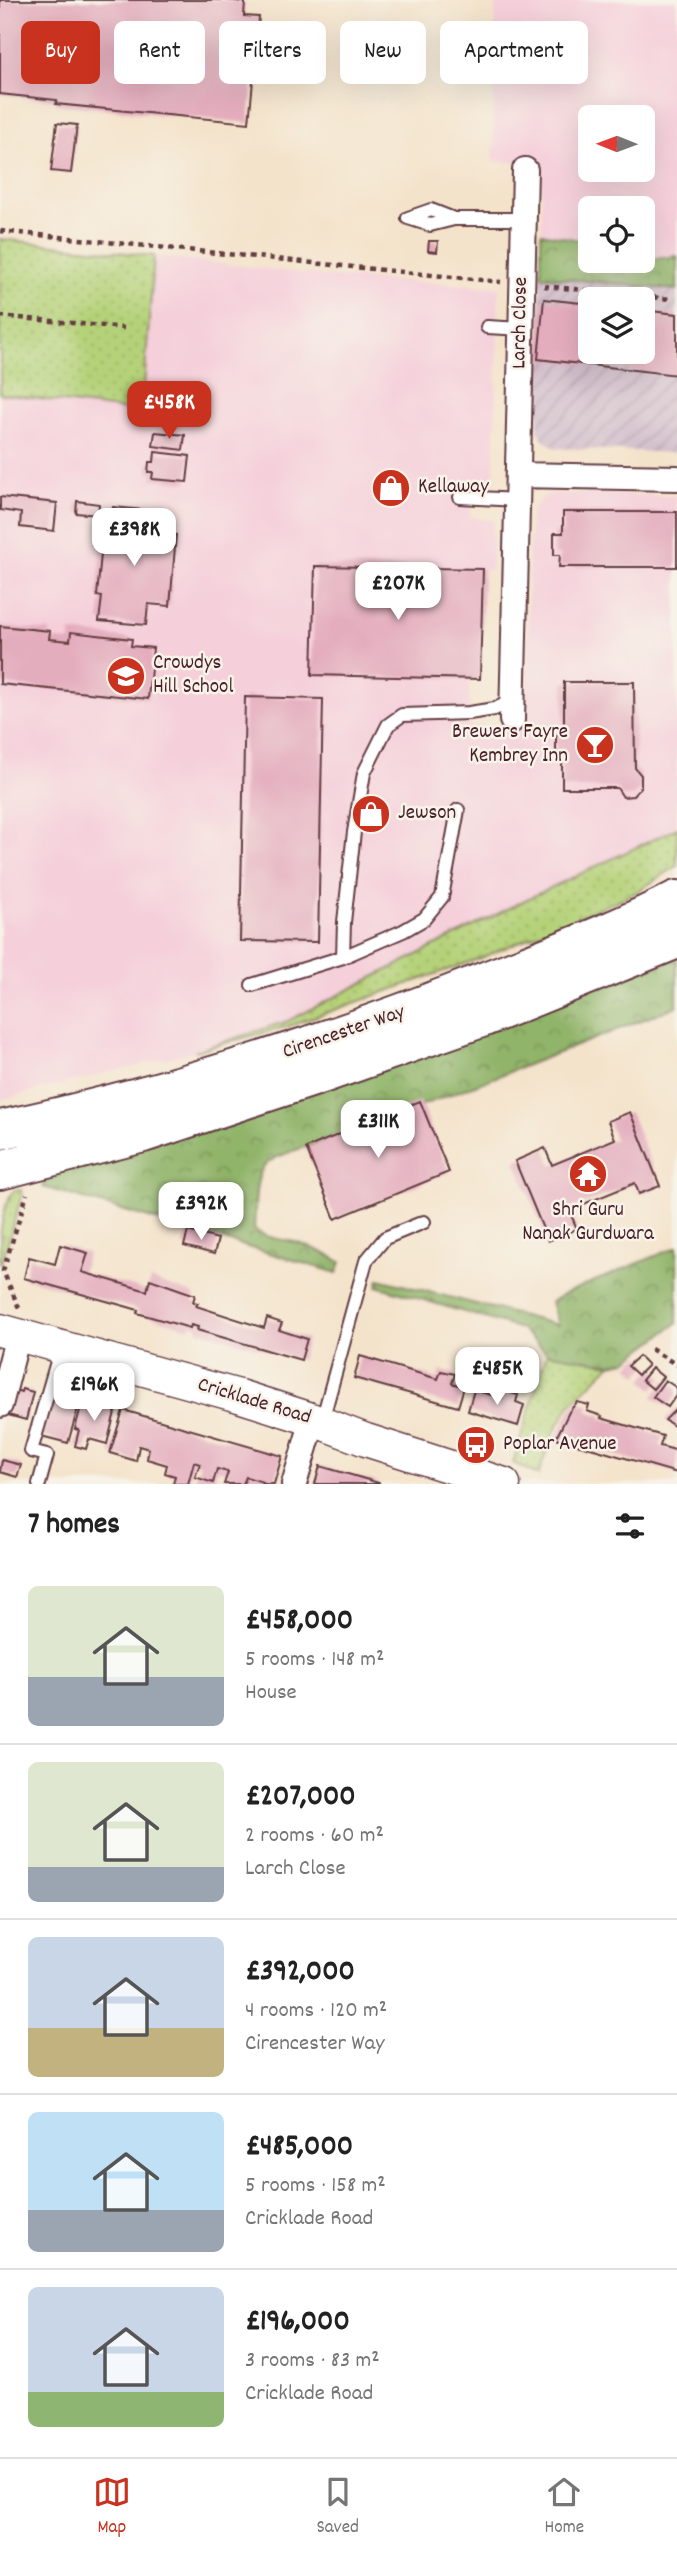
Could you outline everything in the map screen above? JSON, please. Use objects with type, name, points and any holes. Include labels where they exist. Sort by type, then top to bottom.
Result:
[{"type":"main road","name":"Cirencester Way","points":[[0,1130],[133,1099],[316,1043],[479,984],[631,922],[677,900]]},
{"type":"main road","name":"Cirencester Way","points":[[10,1178],[484,1017],[677,939]]},
{"type":"street","name":"Larch Close","points":[[513,710],[525,170]]},
{"type":"street","points":[[518,475],[677,478]]},
{"type":"street","points":[[0,1405],[9,1332]]},
{"type":"street","name":"Cricklade Road","points":[[9,1332],[239,1396],[352,1436],[504,1484]]},
{"type":"street","points":[[294,1484],[317,1422]]},
{"type":"lane","points":[[454,219],[524,219]]},
{"type":"lane","points":[[487,327],[521,329]]},
{"type":"lane","points":[[460,497],[517,500]]},
{"type":"lane","points":[[343,957],[354,832],[364,773],[388,725],[401,715],[513,710]]},
{"type":"lane","points":[[252,985],[343,957],[424,919],[442,897],[458,810]]},
{"type":"lane","points":[[317,1422],[366,1261],[385,1238],[424,1222]]},
{"type":"lane","points":[[38,1484],[47,1455],[31,1451],[61,1348]]},
{"type":"path","points":[[0,231],[671,299]]},
{"type":"path","points":[[0,316],[124,328]]},
{"type":"path","points":[[9,1332],[22,1316],[3,1272],[10,1178]]},
{"type":"path","points":[[651,1349],[677,1365]]},
{"type":"shaded area","points":[[495,0],[677,0],[677,290],[541,276],[542,163],[493,161],[494,84],[588,84],[588,21],[495,21]]},
{"type":"shaded area","points":[[154,256],[335,277],[499,287],[494,474],[492,478],[471,478],[470,517],[493,521],[492,570],[483,570],[480,679],[469,680],[470,726],[527,728],[529,551],[531,512],[537,503],[549,494],[559,493],[677,496],[677,828],[525,900],[288,1021],[195,1051],[0,1100],[0,394],[142,412]]},
{"type":"shaded area","points":[[541,276],[648,287],[578,287],[578,364],[655,364],[655,288],[677,290],[677,453],[555,448],[543,439],[538,430]]},
{"type":"green space","points":[[541,233],[578,240],[578,273],[655,273],[655,259],[677,256],[677,290],[541,276]]},
{"type":"green space","points":[[0,239],[154,256],[142,412],[0,394]]},
{"type":"green space","points":[[677,828],[677,866],[635,893],[481,958],[286,1027],[195,1051],[288,1021],[525,900]]},
{"type":"green space","points":[[677,959],[677,1006],[434,1101],[291,1152],[264,1166],[257,1188],[254,1229],[264,1235],[298,1243],[330,1256],[341,1262],[337,1273],[43,1187],[56,1173]]},
{"type":"green space","points":[[14,1190],[21,1190],[22,1195],[0,1263],[3,1215]]},
{"type":"green space","points":[[677,1247],[677,1323],[626,1361],[611,1364],[547,1353],[521,1329],[377,1286],[379,1279],[558,1325],[551,1302],[566,1293]]},
{"type":"green space","points":[[547,1353],[611,1364],[569,1406],[553,1434],[538,1475],[513,1463]]},
{"type":"building","points":[[0,0],[226,0],[245,2],[244,16],[259,17],[259,21],[219,21],[219,84],[253,84],[249,123],[56,104],[57,100],[0,94]]},
{"type":"building","points":[[57,123],[77,125],[71,173],[51,171]]},
{"type":"building","points":[[429,241],[438,241],[437,252],[428,251]]},
{"type":"building","points":[[544,299],[578,303],[578,364],[538,359]]},
{"type":"building","points":[[655,311],[677,314],[677,375],[581,364],[655,364]]},
{"type":"building","points":[[155,432],[185,435],[183,450],[153,446]]},
{"type":"building","points":[[155,452],[190,456],[187,482],[152,479],[153,472],[148,472],[149,462],[154,462]]},
{"type":"building","points":[[0,497],[57,503],[54,531],[20,527],[21,513],[0,510]]},
{"type":"building","points":[[77,501],[99,504],[98,515],[76,513]]},
{"type":"building","points":[[113,507],[154,511],[152,533],[176,535],[170,606],[148,604],[146,625],[99,621],[102,597],[97,596],[103,533],[110,534]]},
{"type":"building","points":[[563,512],[677,512],[677,567],[559,567],[560,555],[554,555],[554,533],[563,533]]},
{"type":"building","points":[[315,566],[483,569],[480,679],[312,675]]},
{"type":"building","points":[[0,626],[50,631],[49,639],[70,641],[71,632],[132,639],[131,646],[153,648],[148,699],[0,684]]},
{"type":"building","name":"Brewers Fayre Kembrey Inn","points":[[564,682],[634,682],[635,768],[641,775],[641,787],[633,796],[623,797],[617,788],[562,788],[562,755],[556,755],[556,735],[564,735]]},
{"type":"building","points":[[245,697],[323,699],[318,942],[240,941]]},
{"type":"building","points":[[420,1101],[449,1172],[335,1219],[306,1148]]},
{"type":"building","name":"Shri Guru Nanak Gurdwara","points":[[630,1112],[660,1186],[639,1194],[635,1183],[569,1210],[577,1229],[548,1241],[515,1161],[545,1148],[552,1165],[615,1139],[608,1121]]},
{"type":"building","points":[[188,1231],[218,1239],[214,1254],[184,1246]]},
{"type":"building","points":[[60,1245],[88,1253],[82,1272],[147,1291],[150,1279],[195,1295],[193,1302],[198,1303],[196,1306],[264,1328],[267,1318],[282,1323],[279,1330],[307,1339],[301,1360],[197,1330],[198,1327],[191,1325],[190,1328],[137,1313],[138,1310],[24,1278],[29,1257],[55,1264]]},
{"type":"building","points":[[360,1356],[438,1379],[441,1371],[455,1374],[452,1383],[464,1387],[458,1407],[354,1378]]},
{"type":"building","points":[[639,1356],[648,1365],[638,1375],[628,1366]]},
{"type":"building","points":[[652,1368],[663,1377],[653,1389],[642,1380]]},
{"type":"building","points":[[665,1380],[677,1388],[677,1394],[668,1407],[653,1397]]},
{"type":"building","points":[[22,1389],[33,1392],[26,1420],[8,1415],[15,1390],[21,1392]]},
{"type":"building","points":[[55,1389],[81,1397],[68,1443],[41,1436]]},
{"type":"building","points":[[474,1390],[502,1398],[504,1391],[518,1395],[516,1402],[524,1405],[518,1426],[468,1411]]},
{"type":"building","points":[[83,1399],[116,1408],[107,1444],[89,1439],[86,1449],[75,1446],[79,1430],[75,1429]]},
{"type":"building","points":[[577,1402],[589,1405],[587,1411],[602,1416],[601,1418],[663,1436],[660,1446],[675,1450],[677,1445],[677,1473],[556,1438]]},
{"type":"building","points":[[677,1408],[677,1428],[665,1420]]},
{"type":"building","points":[[123,1410],[282,1456],[274,1484],[262,1484],[263,1482],[246,1477],[243,1484],[224,1484],[228,1472],[217,1469],[213,1483],[195,1477],[200,1464],[194,1462],[188,1484],[173,1484],[175,1476],[165,1473],[167,1465],[147,1459],[149,1449],[139,1446],[136,1461],[110,1453]]},
{"type":"building","points":[[2,1460],[21,1465],[17,1477],[0,1472]]},
{"type":"building","points":[[320,1466],[379,1483],[379,1484],[315,1484]]},
{"type":"place","name":"Kellaway","points":[[391,488]]},
{"type":"place","name":"Crowdys Hill School","points":[[126,676]]},
{"type":"place","name":"Brewers Fayre Kembrey Inn","points":[[595,745]]},
{"type":"place","name":"Jewson","points":[[371,814]]},
{"type":"place","name":"Shri Guru Nanak Gurdwara","points":[[588,1174]]},
{"type":"place","name":"Poplar Avenue","points":[[476,1445]]}]
